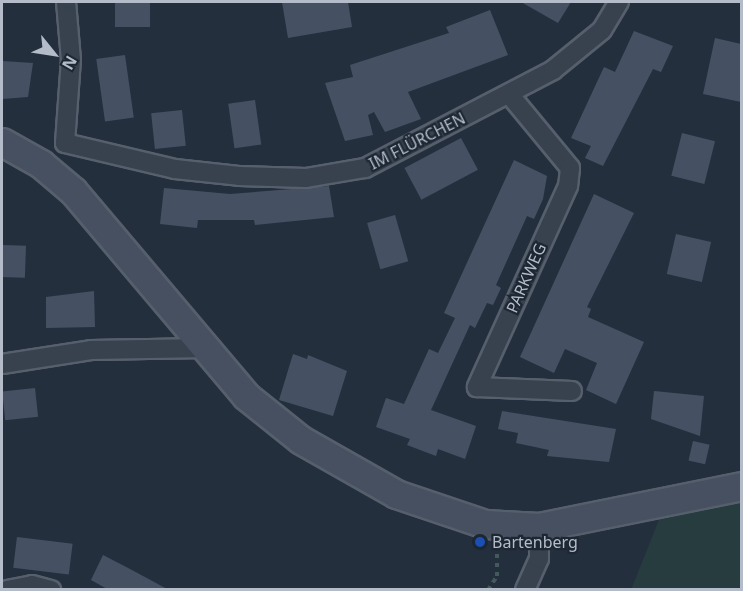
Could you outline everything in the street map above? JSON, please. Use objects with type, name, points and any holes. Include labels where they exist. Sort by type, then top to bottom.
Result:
[{"type":"street","points":[[41,164],[65,143],[71,60],[66,2]]},
{"type":"street","name":"IM FLÜRCHEN","points":[[65,143],[175,169],[306,178],[365,168],[509,94],[582,50],[602,30],[619,2]]},
{"type":"street","name":"PARKWEG","points":[[509,94],[570,168],[568,186],[477,387],[572,391]]},
{"type":"street","points":[[2,142],[41,164],[88,208],[246,396],[310,446],[396,494],[438,512],[501,525],[538,527],[741,486]]},
{"type":"street","points":[[2,364],[91,350],[206,348]]},
{"type":"street","points":[[525,590],[539,559],[538,527]]},
{"type":"street","points":[[7,590],[32,585],[51,590]]},
{"type":"path","points":[[488,590],[497,576],[501,525]]},
{"type":"green space","points":[[741,498],[741,589],[631,590],[660,517]]},
{"type":"building","points":[[115,2],[150,2],[150,27],[115,27]]},
{"type":"building","points":[[282,2],[348,2],[352,27],[288,38]]},
{"type":"building","points":[[521,2],[571,2],[558,23]]},
{"type":"building","points":[[490,10],[508,55],[408,92],[421,119],[385,132],[374,112],[368,115],[373,135],[345,141],[325,83],[353,77],[350,65],[449,33],[446,27]]},
{"type":"building","points":[[634,31],[673,46],[661,72],[653,69],[603,166],[585,158],[591,146],[571,138],[604,67],[615,72]]},
{"type":"building","points":[[715,38],[741,44],[741,102],[703,94]]},
{"type":"building","points":[[125,55],[134,117],[105,121],[96,59]]},
{"type":"building","points":[[2,61],[33,63],[28,97],[2,99]]},
{"type":"building","points":[[255,100],[261,145],[235,148],[228,104]]},
{"type":"building","points":[[182,110],[186,146],[155,149],[151,113]]},
{"type":"building","points":[[682,133],[715,141],[704,184],[671,176]]},
{"type":"building","points":[[461,138],[478,170],[421,200],[404,168]]},
{"type":"building","points":[[514,160],[547,176],[543,199],[534,219],[527,216],[496,285],[501,288],[493,305],[487,303],[475,328],[470,325],[431,410],[476,426],[465,459],[438,449],[436,456],[407,445],[410,439],[376,427],[386,398],[404,404],[429,349],[438,353],[455,318],[444,313]]},
{"type":"building","points":[[329,186],[334,217],[255,225],[254,220],[198,220],[197,228],[160,224],[164,188],[230,194]]},
{"type":"building","points":[[594,194],[634,213],[587,307],[591,309],[588,317],[644,342],[616,404],[586,390],[597,363],[565,349],[554,373],[520,357]]},
{"type":"building","points":[[395,215],[408,261],[380,269],[367,223]]},
{"type":"building","points":[[676,234],[711,242],[702,282],[667,274]]},
{"type":"building","points":[[2,245],[26,246],[25,278],[2,277]]},
{"type":"building","points":[[94,291],[95,327],[46,328],[46,297]]},
{"type":"building","points":[[293,354],[307,359],[308,355],[347,371],[333,416],[279,400]]},
{"type":"building","points":[[35,388],[38,417],[5,420],[2,391]]},
{"type":"building","points":[[654,391],[704,396],[700,436],[651,419]]},
{"type":"building","points":[[502,411],[616,429],[609,462],[547,456],[549,450],[516,443],[518,433],[498,429]]},
{"type":"building","points":[[693,441],[710,445],[705,464],[689,460]]},
{"type":"building","points":[[17,537],[73,544],[69,575],[13,568]]},
{"type":"building","points":[[103,555],[169,590],[109,590],[91,580]]},
{"type":"place","name":"Bartenberg","points":[[480,542]]}]
